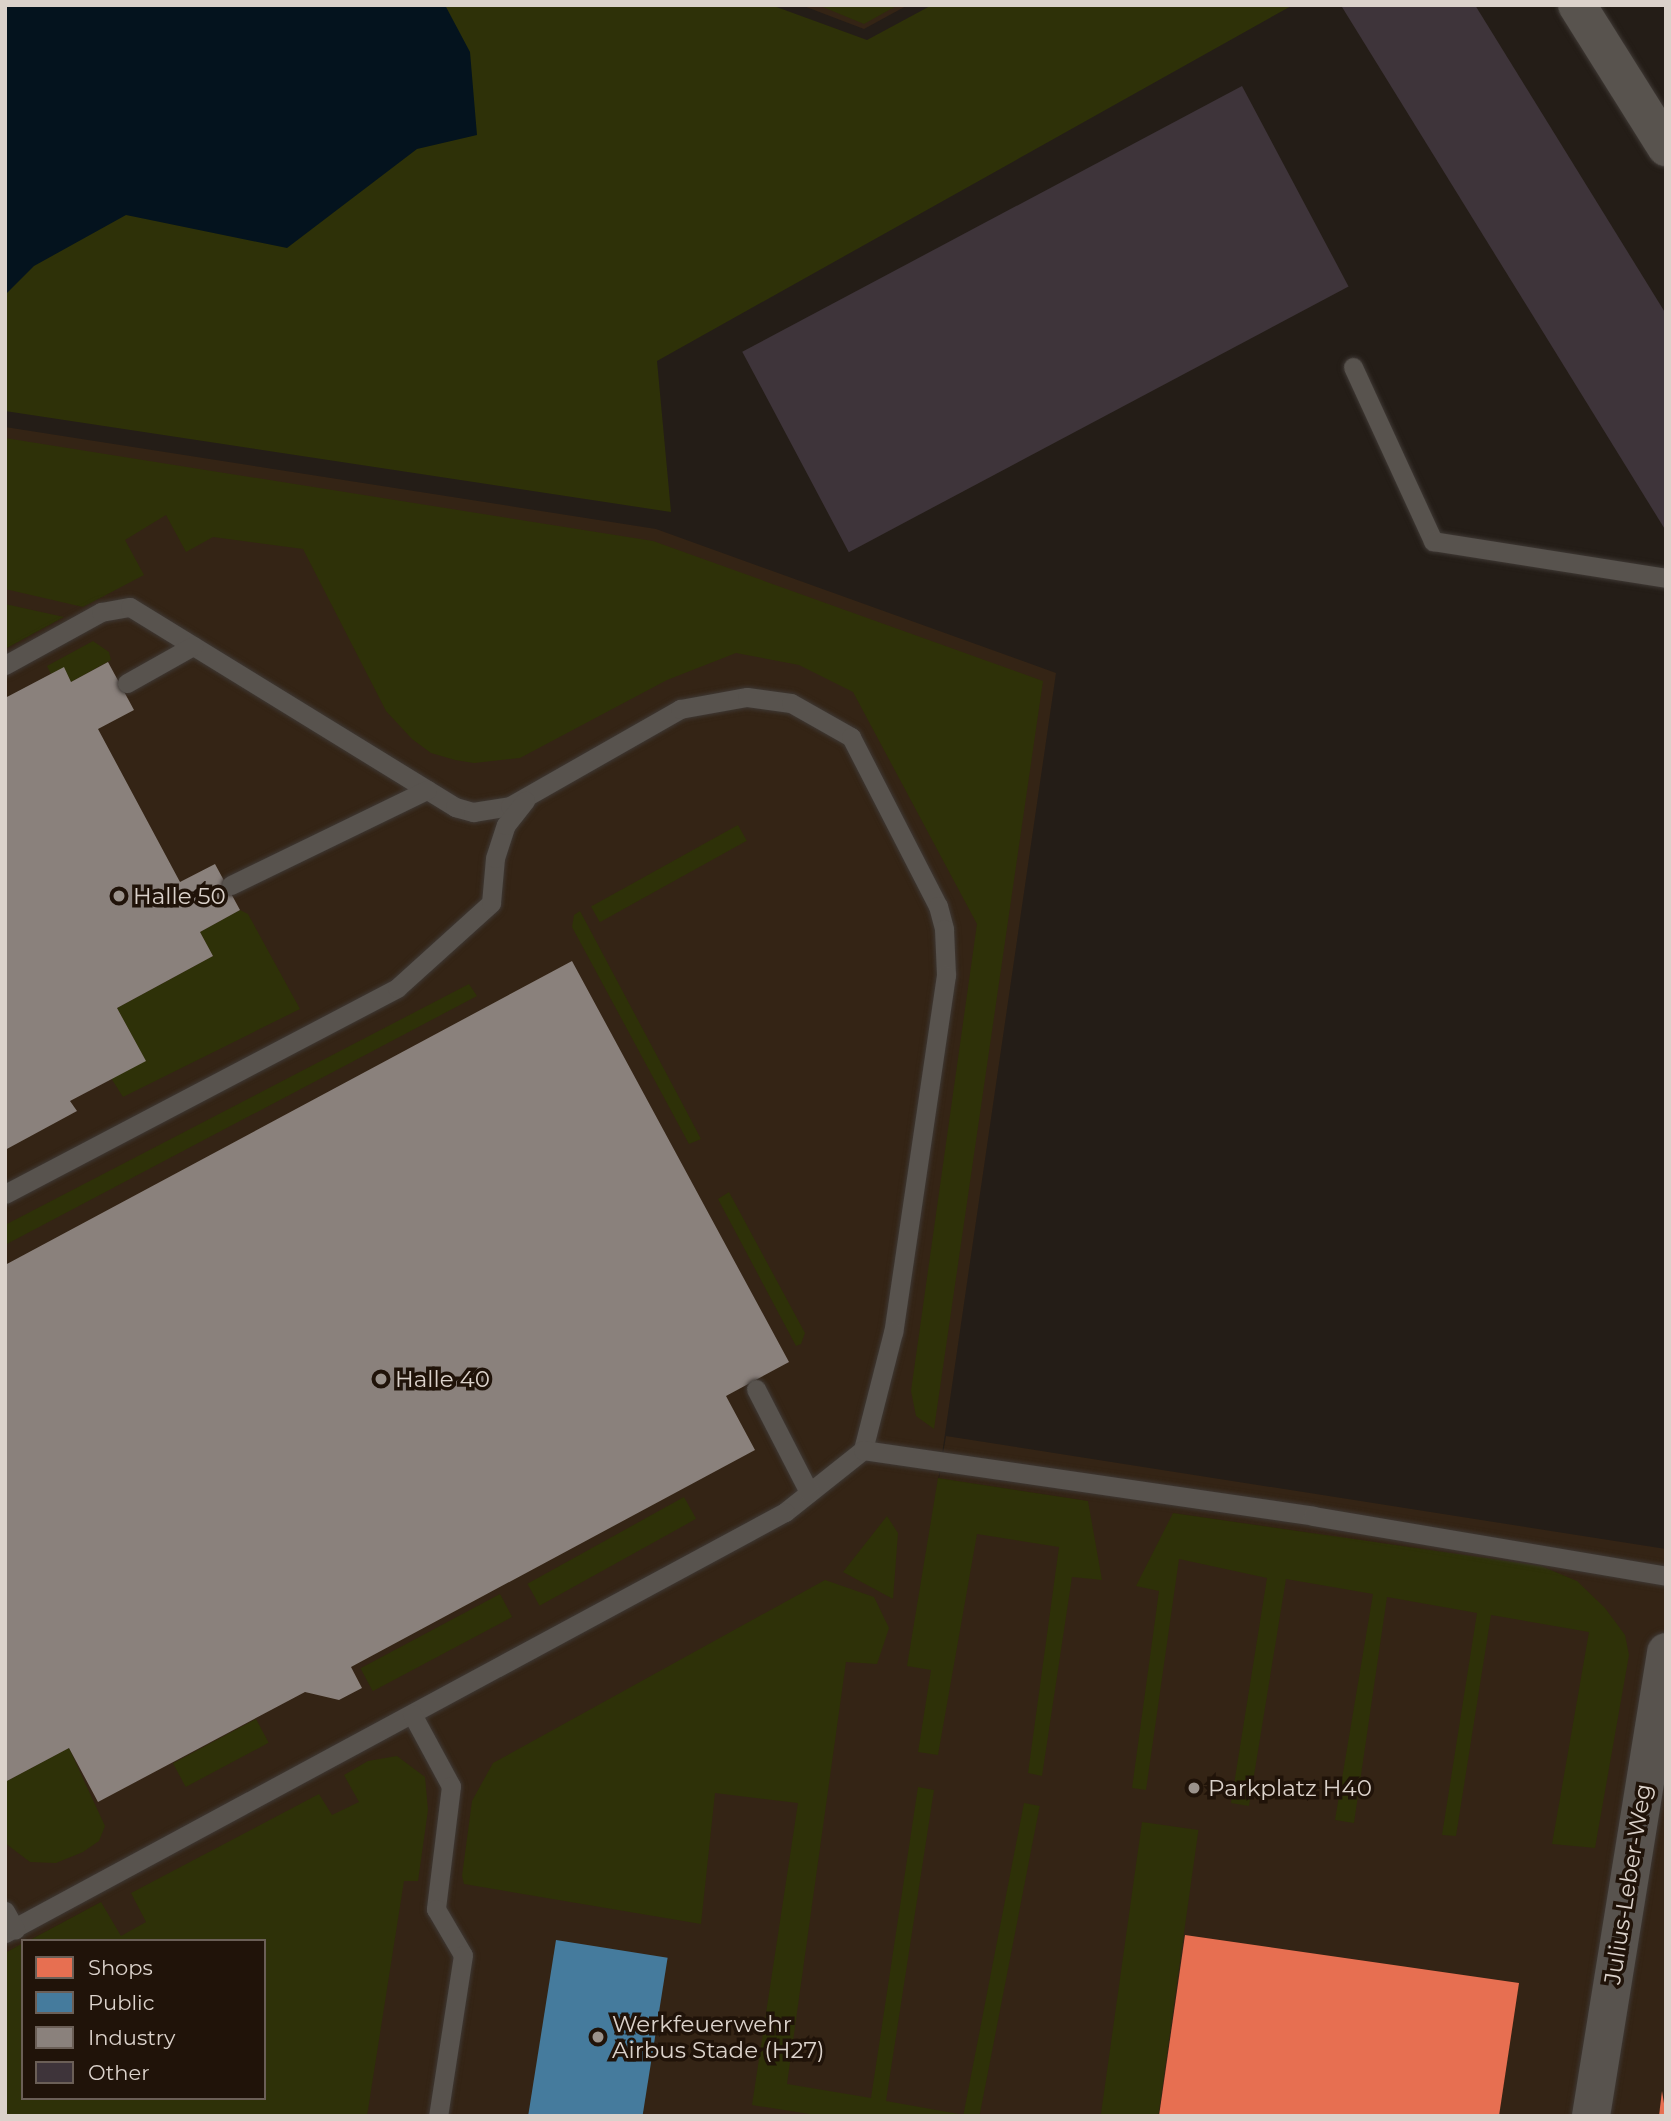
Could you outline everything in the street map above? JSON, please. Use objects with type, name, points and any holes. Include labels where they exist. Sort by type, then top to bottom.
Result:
[{"type":"street","points":[[1577,5],[1666,147]]},
{"type":"street","name":"Julius-Leber-Weg","points":[[1591,2116],[1666,1652]]},
{"type":"lane","points":[[1353,367],[1433,541],[1666,578]]},
{"type":"lane","points":[[5,665],[101,612],[130,607],[455,807],[473,812],[510,806],[680,709],[747,697],[791,703],[851,737],[932,894],[944,929],[943,999],[893,1332],[863,1450],[785,1511],[412,1714],[8,1924]]},
{"type":"lane","points":[[127,683],[193,646]]},
{"type":"lane","points":[[231,885],[427,790]]},
{"type":"lane","points":[[5,1194],[397,988],[491,903],[495,858],[506,825],[527,797]]},
{"type":"lane","points":[[756,1389],[809,1492]]},
{"type":"lane","points":[[863,1450],[1313,1516],[1666,1576]]},
{"type":"lane","points":[[412,1714],[451,1786],[436,1909],[463,1955],[438,2116]]},
{"type":"shaded area","points":[[801,5],[908,5],[864,29]]},
{"type":"shaded area","points":[[5,427],[656,529],[1056,673],[934,1509],[946,1436],[1666,1549],[1666,2116],[5,2116]]},
{"type":"green space","points":[[5,5],[771,5],[867,40],[932,5],[1293,5],[657,361],[671,512],[5,411]]},
{"type":"green space","points":[[818,5],[898,5],[864,24]]},
{"type":"green space","points":[[5,438],[653,541],[1043,681],[934,1429],[916,1416],[911,1391],[977,924],[853,692],[799,665],[736,653],[667,680],[520,758],[474,763],[431,753],[412,739],[386,711],[303,549],[213,537],[186,552],[166,515],[125,540],[144,575],[83,607],[5,589]]},
{"type":"green space","points":[[5,604],[64,617],[5,649]]},
{"type":"green space","points":[[93,641],[109,652],[111,660],[71,682],[64,668],[51,674],[47,666]]},
{"type":"green space","points":[[738,825],[747,841],[600,922],[591,906]]},
{"type":"green space","points":[[240,910],[248,914],[300,1009],[123,1097],[111,1078],[145,1060],[117,1008],[213,956],[200,932]]},
{"type":"green space","points":[[580,911],[701,1139],[689,1144],[572,927],[574,915]]},
{"type":"green space","points":[[469,984],[477,996],[5,1245],[5,1225]]},
{"type":"green space","points":[[729,1192],[805,1333],[801,1344],[796,1346],[718,1199]]},
{"type":"green space","points":[[938,1478],[1088,1501],[1102,1580],[1072,1577],[1042,1776],[1028,1773],[1059,1547],[977,1534],[938,1755],[918,1752],[931,1670],[907,1666]]},
{"type":"green space","points":[[684,1497],[696,1519],[540,1606],[527,1584]]},
{"type":"green space","points":[[1173,1513],[1541,1566],[1577,1581],[1605,1608],[1625,1635],[1629,1655],[1595,1848],[1552,1844],[1589,1632],[1491,1615],[1456,1836],[1442,1835],[1477,1613],[1387,1597],[1354,1823],[1335,1820],[1373,1594],[1286,1579],[1249,1806],[1231,1803],[1267,1578],[1179,1559],[1146,1790],[1132,1788],[1159,1591],[1136,1586]]},
{"type":"green space","points":[[887,1516],[898,1533],[893,1599],[843,1572]]},
{"type":"green space","points":[[825,1580],[874,1597],[889,1628],[877,1664],[846,1662],[787,2084],[871,2098],[918,1787],[934,1790],[886,2101],[970,2116],[822,2116],[752,2105],[798,1803],[715,1793],[701,1924],[464,1884],[462,1876],[472,1801],[493,1763]]},
{"type":"green space","points":[[500,1594],[512,1617],[373,1691],[360,1668]]},
{"type":"green space","points":[[256,1719],[269,1743],[186,1787],[173,1763]]},
{"type":"green space","points":[[69,1748],[105,1826],[99,1841],[83,1852],[56,1863],[30,1862],[5,1843],[5,1782]]},
{"type":"green space","points":[[397,1756],[425,1777],[428,1810],[418,1881],[404,1881],[367,2116],[5,2116],[5,1953],[21,1944],[21,2100],[266,2100],[266,1939],[32,1939],[101,1902],[121,1936],[146,1922],[131,1893],[319,1794],[332,1815],[359,1802],[344,1775],[368,1761]]},
{"type":"green space","points":[[1024,1803],[1040,1806],[979,2116],[964,2114]]},
{"type":"green space","points":[[1142,1822],[1198,1830],[1158,2116],[1101,2116]]},
{"type":"water","points":[[5,5],[445,5],[470,52],[477,135],[417,149],[287,248],[126,215],[34,266],[5,295]]},
{"type":"building: Shops","points":[[1185,1935],[1519,1983],[1499,2116],[1159,2116]]},
{"type":"building: Shops","points":[[1662,2091],[1666,2116],[1659,2116]]},
{"type":"building: Public","name":"Werkfeuerwehr Airbus Stade (H27)","points":[[556,1940],[668,1958],[643,2116],[528,2116]]},
{"type":"building: Industry","name":"Halle 50","points":[[108,662],[134,710],[98,729],[180,882],[215,864],[240,910],[200,932],[213,956],[117,1008],[146,1061],[70,1101],[77,1111],[5,1150],[5,698],[64,667],[71,682]]},
{"type":"building: Industry","name":"Halle 40","points":[[572,961],[789,1362],[726,1396],[755,1450],[351,1667],[362,1688],[339,1700],[305,1692],[98,1802],[69,1748],[5,1782],[5,1265]]},
{"type":"building: Other","points":[[1475,5],[1666,314],[1666,531],[1342,7]]},
{"type":"building: Other","points":[[1242,86],[1349,286],[849,552],[742,352]]},
{"type":"place","name":"Halle 50","points":[[119,896]]},
{"type":"place","name":"Halle 40","points":[[381,1379]]},
{"type":"place","name":"Parkplatz H40","points":[[1194,1788]]},
{"type":"place","name":"Werkfeuerwehr Airbus Stade (H27)","points":[[598,2037]]}]
